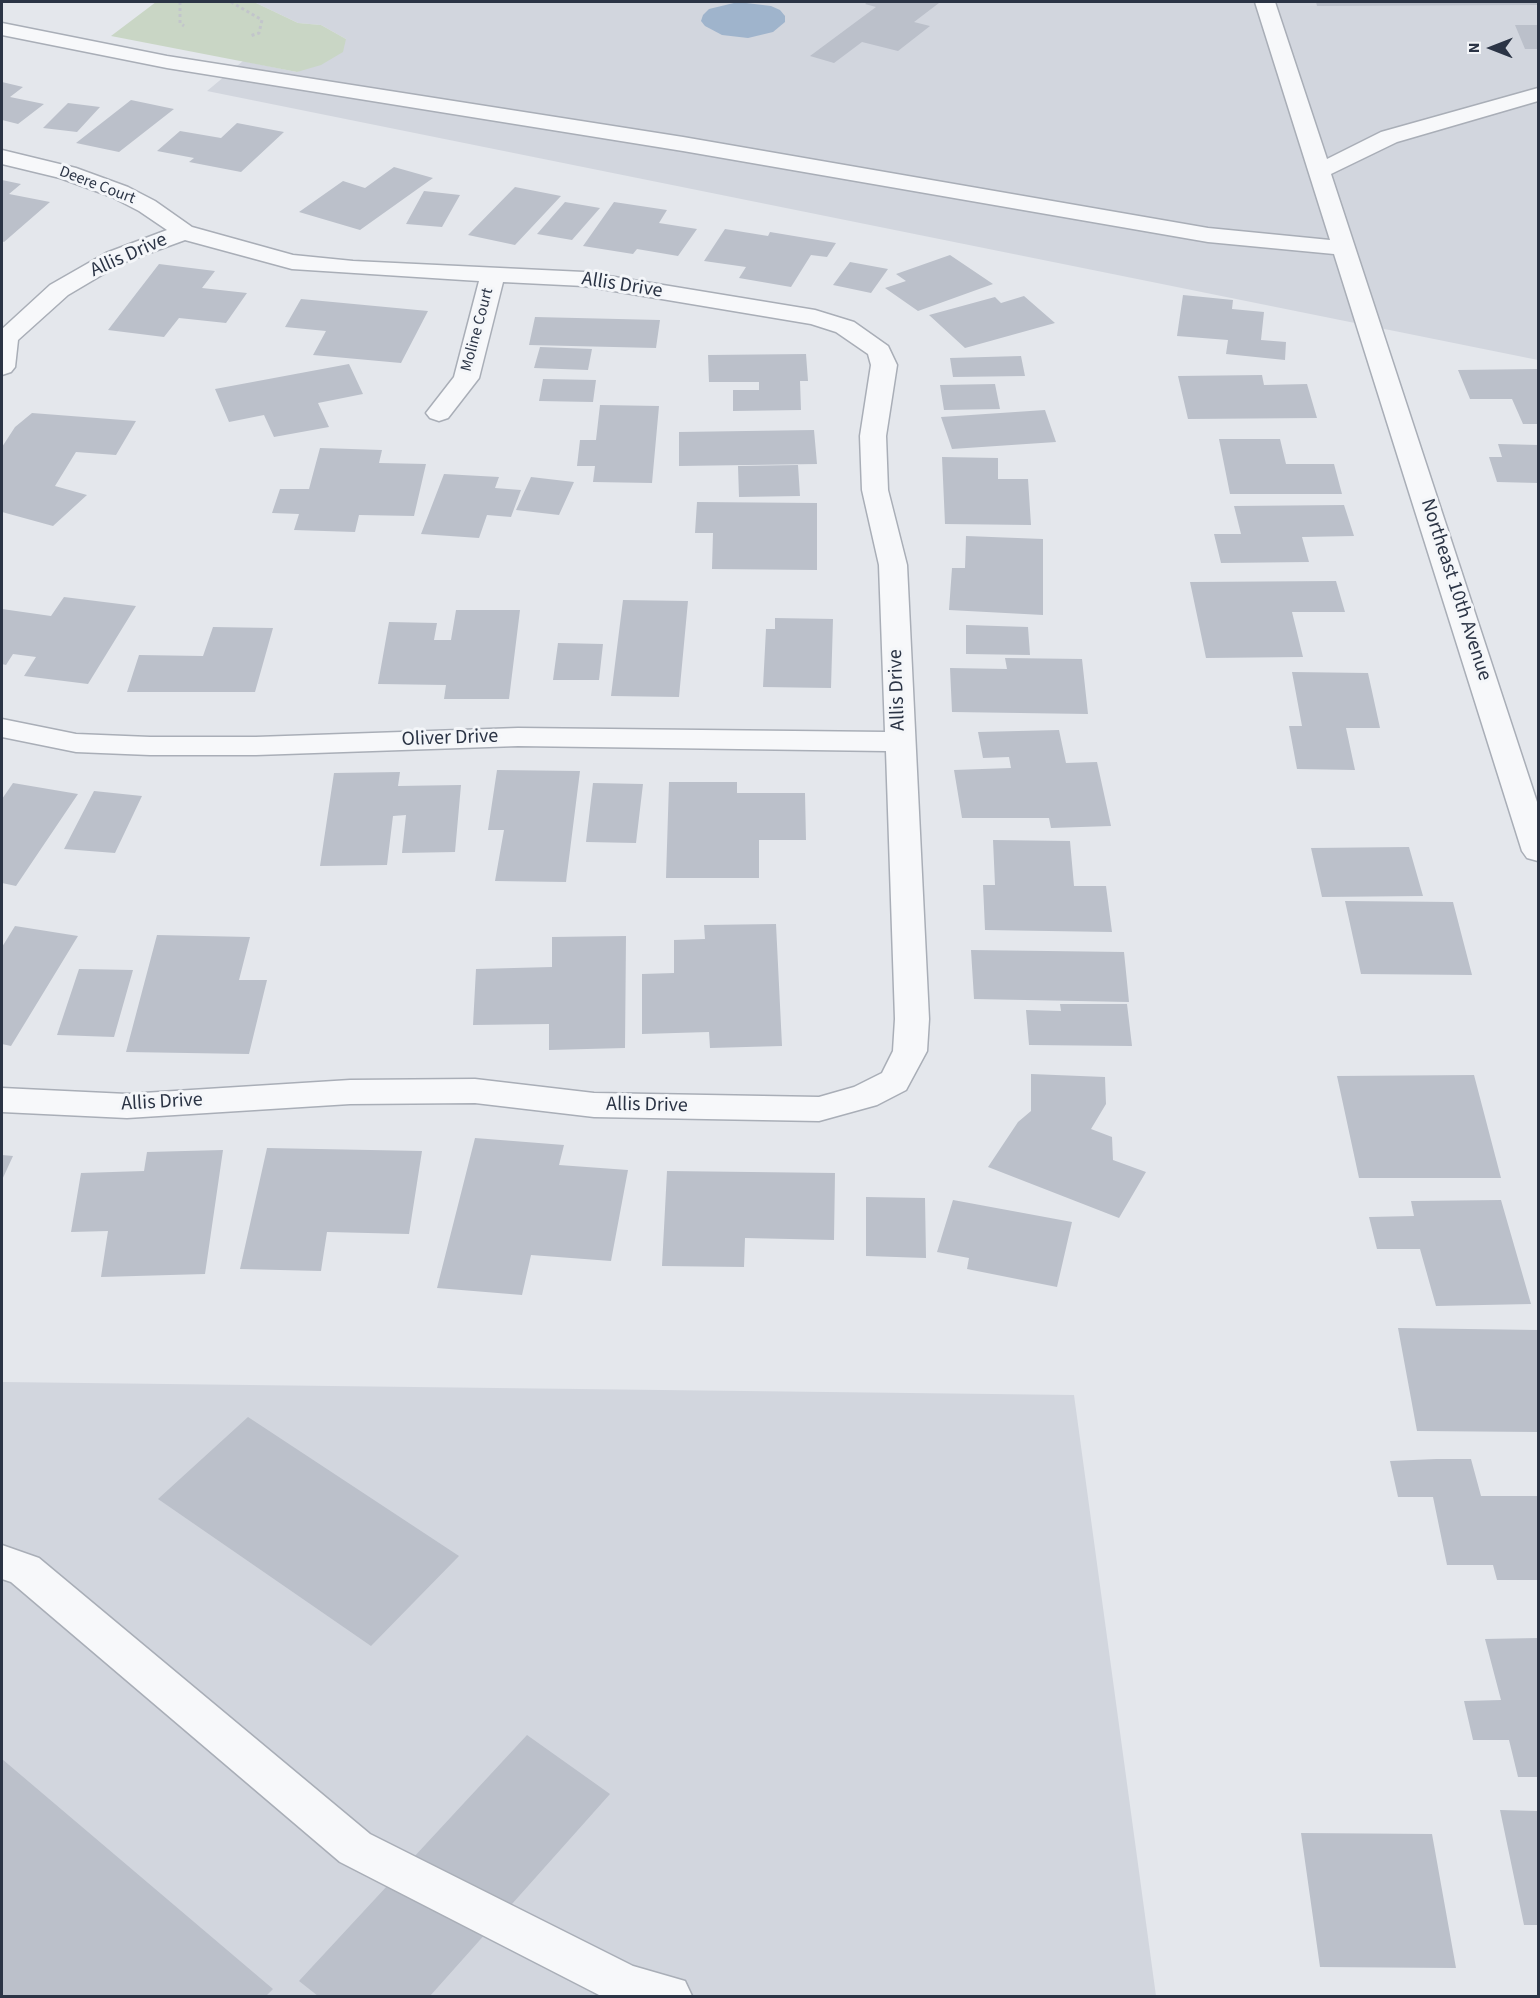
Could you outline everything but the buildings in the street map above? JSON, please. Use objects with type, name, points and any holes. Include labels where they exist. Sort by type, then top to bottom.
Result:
[{"type":"street","name":"Northeast 10th Avenue","points":[[1265,2],[1539,851]]},
{"type":"street","points":[[2,29],[167,62],[683,144],[1208,235],[1344,248]]},
{"type":"street","points":[[1319,171],[1389,137],[1539,94]]},
{"type":"street","name":"Deere Court","points":[[2,157],[68,173],[120,192],[147,206],[184,232]]},
{"type":"street","name":"Allis Drive","points":[[2,367],[6,338],[59,290],[114,258],[184,232],[292,262],[353,268],[584,279],[815,317],[845,327],[864,338],[879,351],[884,365],[873,436],[874,469],[876,490],[894,565],[899,742],[912,1019],[910,1051],[894,1081],[865,1096],[819,1109],[594,1105],[475,1091],[350,1092],[127,1106],[2,1100]]},
{"type":"street","name":"Moline Court","points":[[439,413],[466,378],[493,274]]},
{"type":"street","name":"Oliver Drive","points":[[2,728],[76,743],[150,746],[256,746],[518,737],[899,742]]},
{"type":"street","points":[[2,1562],[25,1570],[355,1848],[627,1986],[669,1996]]},
{"type":"path","points":[[180,2],[180,23],[186,29]]},
{"type":"path","points":[[231,2],[262,20],[260,33],[245,38]]},
{"type":"shaded area","points":[[254,2],[1538,2],[1538,360],[207,91],[243,61],[297,72],[346,39],[321,25],[298,23]]},
{"type":"shaded area","points":[[2,1382],[1074,1395],[1156,1996],[2,1996]]},
{"type":"green space","points":[[156,2],[254,2],[298,23],[321,25],[346,39],[343,52],[321,65],[297,72],[111,36]]},
{"type":"water","points":[[738,2],[771,6],[780,10],[785,16],[785,22],[773,32],[748,38],[722,35],[705,26],[701,21],[709,9]]}]
